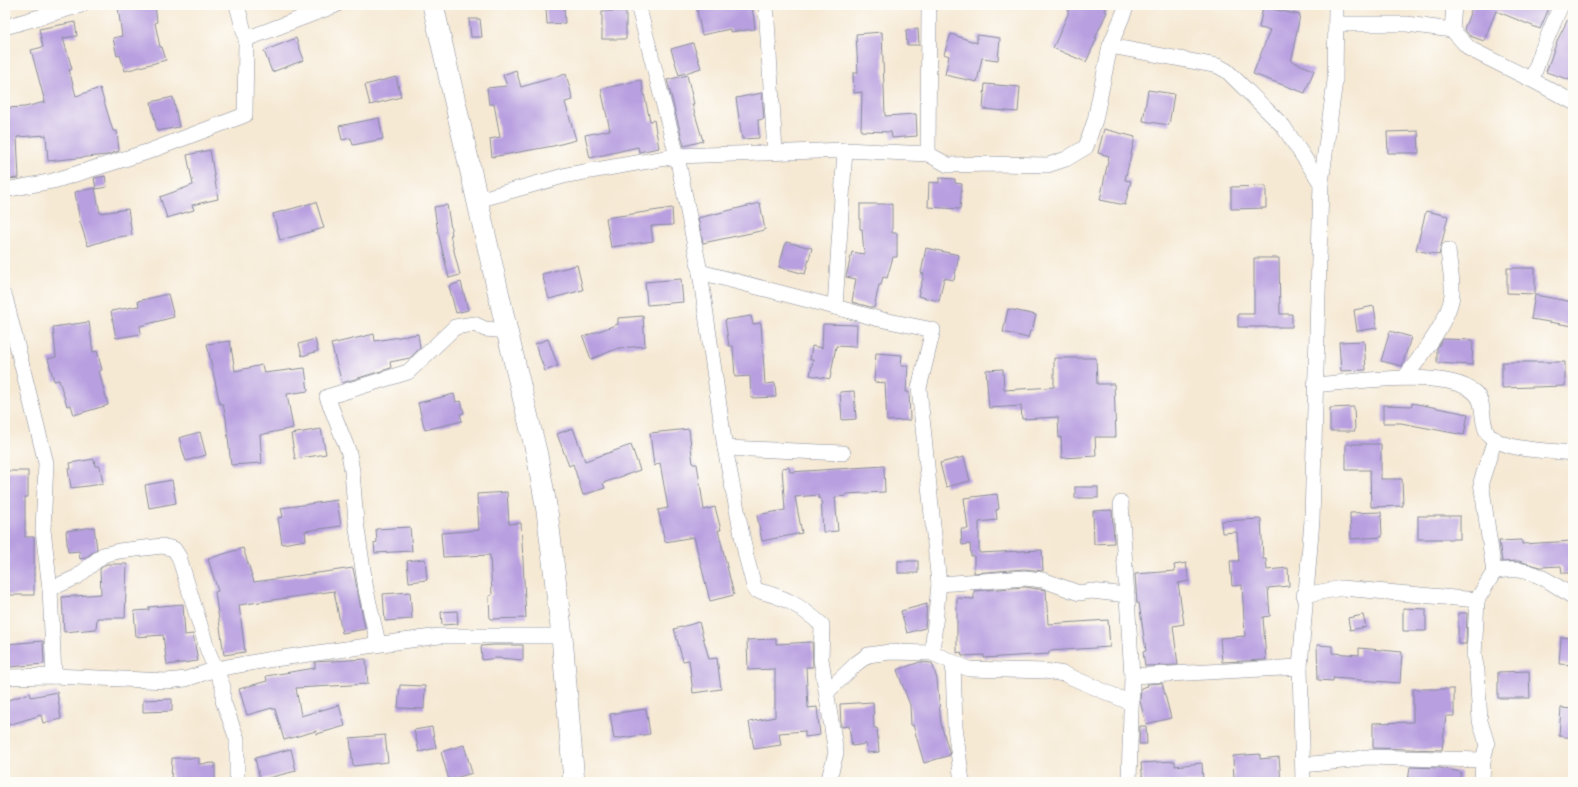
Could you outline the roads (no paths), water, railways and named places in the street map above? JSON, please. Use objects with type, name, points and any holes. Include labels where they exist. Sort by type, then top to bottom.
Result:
[{"type":"main road","points":[[433,5],[478,200],[506,331],[540,469],[547,511],[562,636],[574,782]]},
{"type":"street","points":[[5,27],[81,5]]},
{"type":"street","points":[[5,190],[53,182],[147,152],[245,115],[246,38],[237,5]]},
{"type":"street","points":[[246,38],[336,5]]},
{"type":"street","points":[[638,5],[677,156],[700,272],[725,448],[746,556],[755,590],[781,596],[804,609],[822,625],[821,659],[836,753],[828,782]]},
{"type":"street","points":[[766,5],[775,152]]},
{"type":"street","points":[[928,154],[929,5]]},
{"type":"street","points":[[478,200],[567,175],[677,156],[845,150],[928,154],[948,165],[1048,165],[1066,159],[1086,147],[1095,120],[1110,46],[1127,5]]},
{"type":"street","points":[[1303,782],[1300,667],[1304,595],[1312,520],[1321,183],[1335,81],[1336,5]]},
{"type":"street","points":[[1452,30],[1454,5]]},
{"type":"street","points":[[1532,80],[1542,50],[1561,5]]},
{"type":"street","points":[[1336,24],[1407,24],[1452,30],[1470,50],[1573,102]]},
{"type":"street","points":[[1110,46],[1218,66],[1227,71],[1283,126],[1321,183]]},
{"type":"street","points":[[835,307],[845,150]]},
{"type":"street","points":[[1406,377],[1426,352],[1450,304],[1452,294],[1448,250]]},
{"type":"street","points":[[700,272],[879,319],[933,330],[919,388],[939,584],[932,653]]},
{"type":"street","points":[[5,297],[46,463],[43,530],[50,589],[54,676]]},
{"type":"street","points":[[378,643],[366,590],[356,522],[349,453],[327,397],[408,372],[455,328],[474,324],[485,329],[506,331]]},
{"type":"street","points":[[1315,385],[1406,377],[1460,384],[1474,392],[1481,402],[1487,432],[1495,439],[1509,446],[1573,454]]},
{"type":"street","points":[[1482,782],[1483,760],[1487,744],[1480,721],[1477,670],[1474,656],[1478,600],[1494,572],[1481,482],[1495,439]]},
{"type":"street","points":[[725,448],[842,452]]},
{"type":"street","points":[[1121,503],[1132,676],[1129,782]]},
{"type":"street","points":[[50,589],[77,577],[103,555],[119,551],[162,546],[174,549],[179,556],[208,651],[223,687],[223,701],[236,739],[237,782]]},
{"type":"street","points":[[1494,572],[1506,569],[1536,573],[1573,597]]},
{"type":"street","points":[[939,584],[1025,578],[1043,580],[1079,593],[1091,591],[1127,595]]},
{"type":"street","points":[[1304,595],[1342,588],[1478,600]]},
{"type":"street","points":[[5,676],[54,676],[167,681],[186,679],[216,669],[378,643],[439,636],[562,636]]},
{"type":"street","points":[[827,692],[857,663],[868,655],[890,652],[932,653],[969,670],[1045,671],[1064,674],[1131,703]]},
{"type":"street","points":[[953,663],[955,728],[962,782]]},
{"type":"street","points":[[1132,676],[1300,667]]},
{"type":"street","points":[[1303,765],[1352,760],[1365,757],[1483,760]]}]
